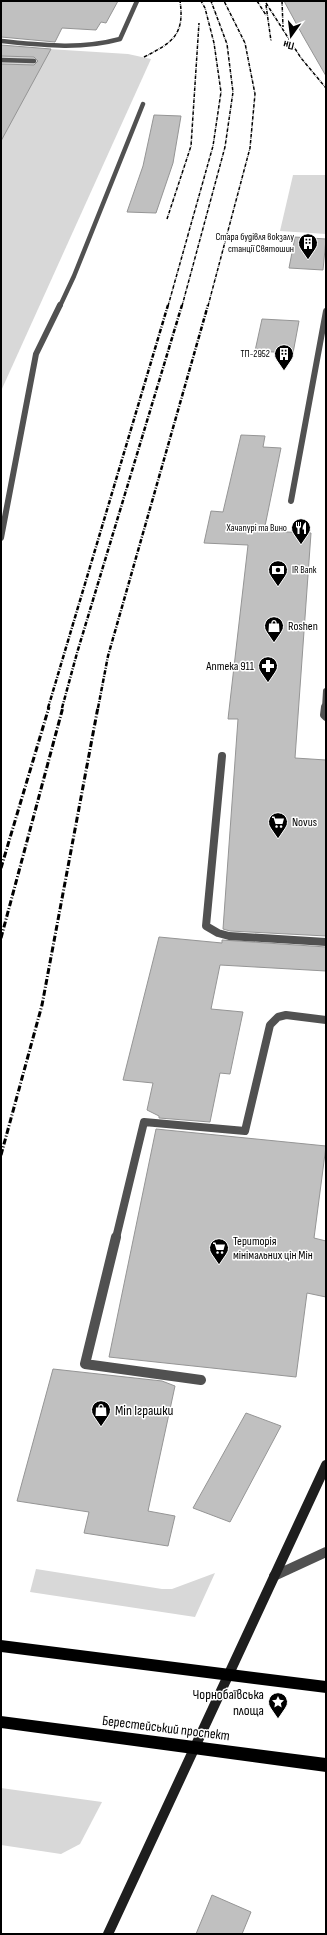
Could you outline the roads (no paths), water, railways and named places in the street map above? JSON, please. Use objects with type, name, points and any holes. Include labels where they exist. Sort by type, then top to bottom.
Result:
[{"type":"main road","points":[[108,1934],[326,1465]]},
{"type":"main road","points":[[1,1646],[326,1687]]},
{"type":"main road","name":"Берестейський проспект","points":[[1,1722],[326,1765]]},
{"type":"lane","points":[[1,41],[82,47],[103,45],[120,39],[137,1]]},
{"type":"lane","points":[[1,60],[34,61]]},
{"type":"lane","points":[[1,538],[36,354],[74,276],[143,104]]},
{"type":"lane","points":[[291,501],[326,316]]},
{"type":"lane","points":[[326,692],[324,715],[326,718]]},
{"type":"lane","points":[[222,756],[206,926],[218,933],[229,936],[326,942]]},
{"type":"lane","points":[[201,1380],[85,1364],[144,1122],[245,1131],[270,1024],[278,1017],[286,1015],[326,1020]]},
{"type":"lane","points":[[274,1576],[326,1552]]},
{"type":"railway","points":[[144,57],[169,42],[178,30],[181,13],[180,1]]},
{"type":"railway","points":[[168,306],[213,146],[221,92],[214,43],[205,8],[201,1]]},
{"type":"railway","points":[[182,306],[225,147],[233,92],[227,44],[211,1]]},
{"type":"railway","points":[[208,306],[250,148],[255,94],[245,43],[224,1]]},
{"type":"railway","points":[[257,1],[266,15]]},
{"type":"railway","points":[[282,1],[283,27]]},
{"type":"railway","points":[[266,3],[301,58],[326,88]]},
{"type":"railway","points":[[266,5],[271,41]]},
{"type":"railway","points":[[167,219],[191,146],[199,23]]},
{"type":"railway","points":[[48,708],[168,305]]},
{"type":"railway","points":[[62,708],[77,653],[182,305]]},
{"type":"railway","points":[[98,708],[108,656],[208,305]]},
{"type":"railway","points":[[1,868],[49,707]]},
{"type":"railway","points":[[1,938],[63,707]]},
{"type":"railway","points":[[1,1155],[42,1005],[98,707]]},
{"type":"place","name":"Стара будівля вокзалу станції Святошин","points":[[308,260]]},
{"type":"place","name":"ТП-2952","points":[[284,371]]},
{"type":"place","name":"Хачапурі та Вино","points":[[301,545]]},
{"type":"place","name":"IR Bank","points":[[278,587]]},
{"type":"place","name":"Roshen","points":[[274,643]]},
{"type":"place","name":"Аптека 911","points":[[268,683]]},
{"type":"place","name":"Novus","points":[[278,839]]},
{"type":"place","name":"Територія мінімальних цін Мін","points":[[219,1265]]},
{"type":"place","name":"Min Іграшки","points":[[101,1427]]},
{"type":"place","name":"Чорнобаївська площа","points":[[278,1719]]}]
